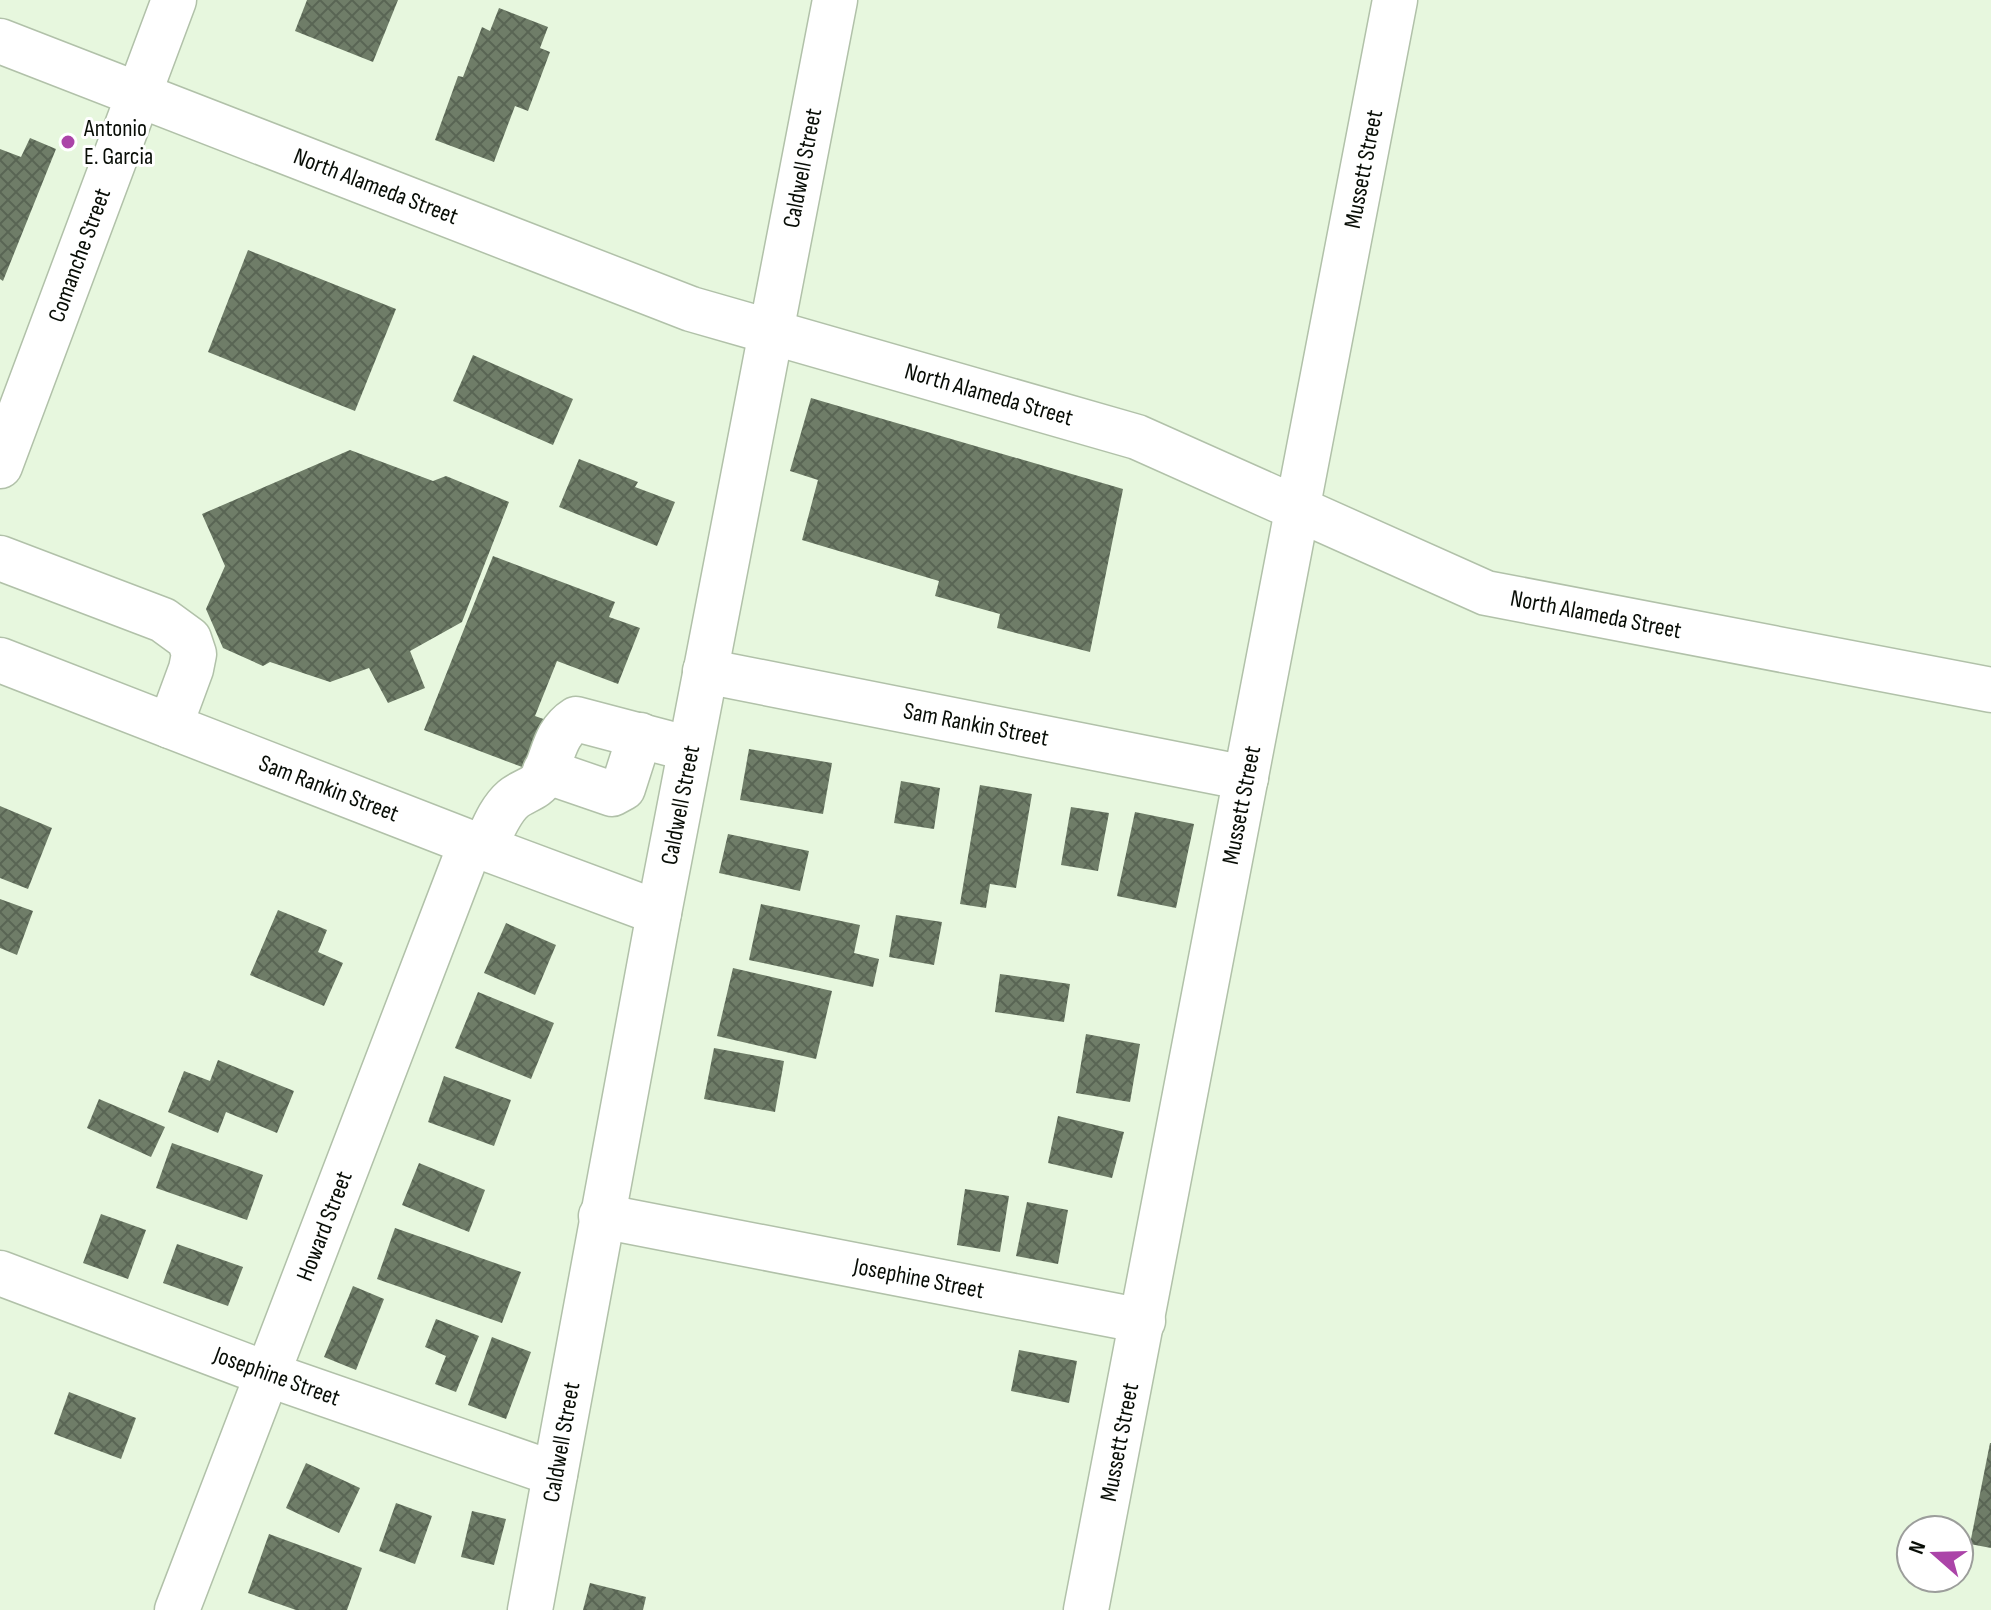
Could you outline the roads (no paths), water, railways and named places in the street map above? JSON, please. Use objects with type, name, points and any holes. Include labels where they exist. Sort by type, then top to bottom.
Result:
[{"type":"street","name":"Comanche Street","points":[[0,466],[174,0]]},
{"type":"street","name":"Caldwell Street","points":[[530,1610],[601,1216],[835,0]]},
{"type":"street","name":"Mussett Street","points":[[1086,1610],[1395,0]]},
{"type":"street","name":"North Alameda Street","points":[[0,41],[691,309],[1137,437],[1486,593],[1991,690]]},
{"type":"street","points":[[0,558],[163,620],[189,639],[194,654],[191,669],[170,726]]},
{"type":"street","name":"Sam Rankin Street","points":[[0,660],[659,913]]},
{"type":"street","name":"Sam Rankin Street","points":[[705,671],[1246,778]]},
{"type":"street","points":[[640,735],[623,788],[612,794],[545,771],[557,739],[576,719],[640,735],[690,749]]},
{"type":"street","name":"Howard Street","points":[[177,1610],[267,1374],[478,846],[513,799],[542,781],[545,771]]},
{"type":"street","name":"Josephine Street","points":[[601,1216],[1143,1321]]},
{"type":"street","name":"Josephine Street","points":[[0,1273],[267,1374],[555,1474]]},
{"type":"place","name":"Antonio E. Garcia","points":[[68,142]]}]
